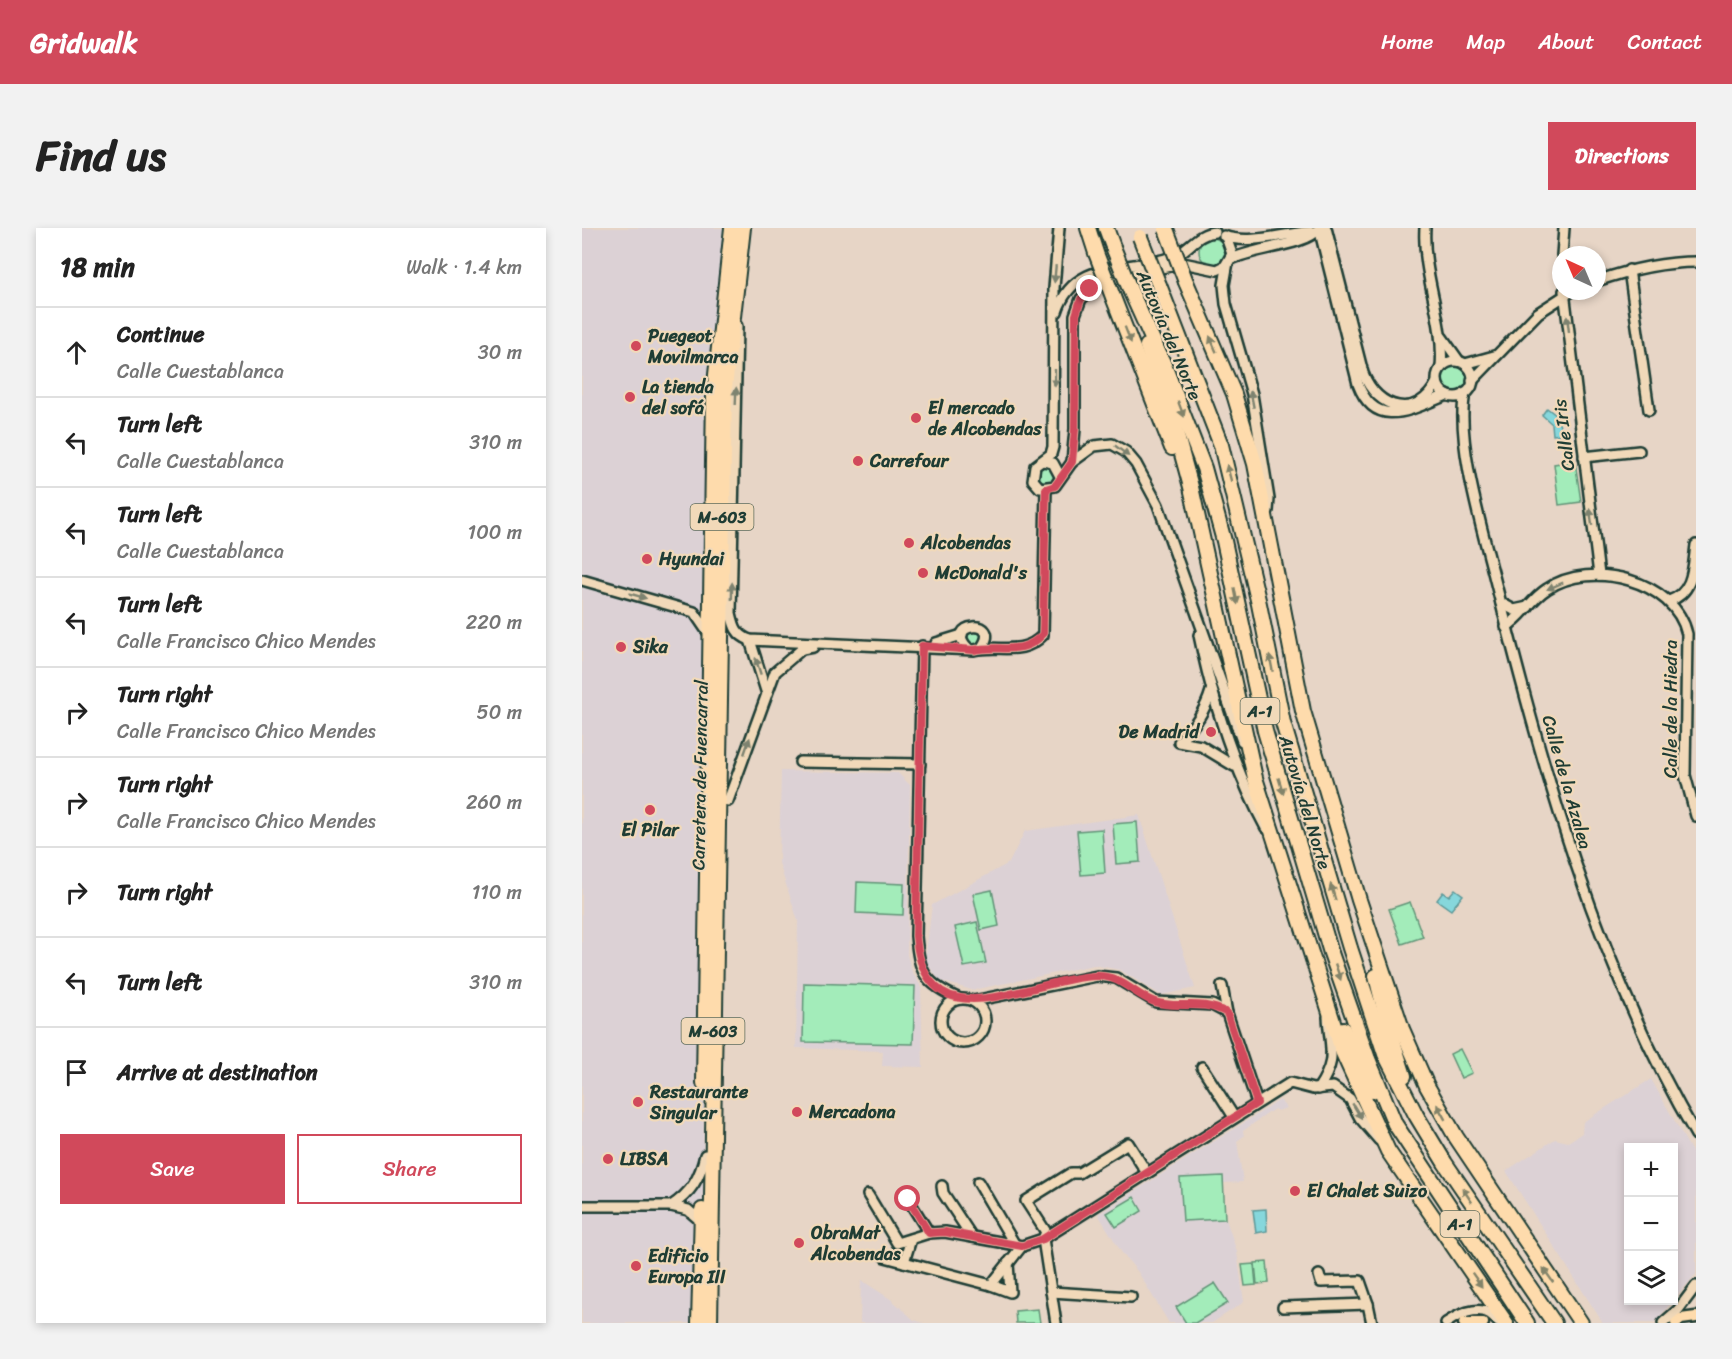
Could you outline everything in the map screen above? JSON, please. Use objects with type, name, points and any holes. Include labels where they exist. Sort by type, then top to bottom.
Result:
[{"type":"highway","name":"Carretera de Fuencarral","points":[[699,1323],[705,1155],[703,1054],[714,393],[732,228]]},
{"type":"highway","name":"Carretera de Fuencarral","points":[[710,1323],[725,388],[743,228]]},
{"type":"highway","points":[[1088,228],[1169,440],[1204,548]]},
{"type":"highway","name":"Autovía del Norte","points":[[1106,228],[1132,295],[1164,365],[1204,468],[1224,541],[1265,731],[1331,953],[1368,1059],[1395,1124],[1527,1323]]},
{"type":"highway","points":[[1166,229],[1234,394],[1256,464],[1303,711],[1359,900],[1402,1029],[1427,1086],[1484,1183],[1581,1323]]},
{"type":"highway","name":"Autovía del Norte","points":[[1138,232],[1221,445],[1259,604],[1283,723],[1350,948],[1385,1054],[1416,1115],[1445,1163],[1554,1323]]},
{"type":"highway","points":[[1132,295],[1141,331],[1177,436],[1255,778],[1343,1053],[1388,1150],[1506,1323]]},
{"type":"highway","points":[[719,740],[728,801]]},
{"type":"highway","points":[[1265,810],[1275,829],[1335,1011],[1382,1111],[1395,1124]]},
{"type":"highway","points":[[1359,900],[1389,1029],[1416,1115]]},
{"type":"main road","points":[[1676,1323],[1681,1319],[1696,1317]]},
{"type":"main road","points":[[1464,1323],[1483,1323]]},
{"type":"street","points":[[1059,228],[1054,288],[1053,447],[1051,454],[1035,466],[1032,475],[1036,485],[1046,489],[1055,486],[1072,462],[1094,446],[1112,444],[1126,452],[1136,464],[1158,505],[1255,778]]},
{"type":"street","points":[[1055,320],[1062,295],[1078,280],[1097,271],[1172,257],[1212,230],[1227,237],[1243,239],[1298,229],[1321,228]]},
{"type":"street","points":[[1321,228],[1363,374],[1375,395],[1393,405],[1411,405],[1427,397],[1437,381],[1441,367],[1441,335],[1425,260],[1425,228]]},
{"type":"street","points":[[1072,462],[1075,429],[1076,315],[1081,299],[1090,289],[1101,282],[1183,263],[1213,270],[1221,268],[1245,252],[1313,235],[1321,228]]},
{"type":"street","points":[[1563,246],[1564,228]]},
{"type":"street","points":[[1227,237],[1232,248],[1224,285],[1226,304],[1252,394],[1269,499],[1268,519]]},
{"type":"street","points":[[1297,240],[1309,241],[1327,248]]},
{"type":"street","points":[[1195,243],[1194,257],[1200,266]]},
{"type":"street","points":[[1327,248],[1358,384],[1365,400],[1377,410],[1389,413],[1414,408],[1448,395],[1465,393],[1472,381],[1538,313],[1556,300]]},
{"type":"street","points":[[1606,278],[1629,270],[1678,262],[1696,262]]},
{"type":"street","points":[[1629,270],[1649,410]]},
{"type":"street","points":[[734,295],[738,337],[731,612],[734,627],[743,638],[968,648],[1020,649],[1033,645],[1043,634],[1046,489]]},
{"type":"street","name":"Calle Iris","points":[[1568,300],[1599,575]]},
{"type":"street","points":[[1441,335],[1471,371],[1472,381]]},
{"type":"street","points":[[1441,367],[1452,361],[1485,361],[1501,352]]},
{"type":"street","points":[[1437,381],[1448,395]]},
{"type":"street","name":"Calle de la Azalea","points":[[1465,393],[1462,419],[1475,500],[1506,627],[1576,870],[1659,1068],[1696,1135]]},
{"type":"street","name":"Calle de la Azalea","points":[[1448,395],[1462,419]]},
{"type":"street","points":[[1584,457],[1639,451]]},
{"type":"street","points":[[1043,461],[1053,463],[1060,476]]},
{"type":"street","points":[[1506,627],[1548,588],[1581,577],[1599,575],[1633,582],[1654,591],[1669,601],[1681,596],[1688,587],[1696,544]]},
{"type":"street","points":[[582,580],[694,612],[709,634]]},
{"type":"street","points":[[1191,598],[1210,691],[1236,767],[1277,849]]},
{"type":"street","name":"Calle de la Hiedra","points":[[1669,601],[1679,613],[1688,634],[1685,776],[1696,816]]},
{"type":"street","points":[[1501,603],[1514,610],[1528,607]]},
{"type":"street","points":[[968,648],[962,642],[962,635],[966,628],[973,625],[983,629],[986,637],[982,647]]},
{"type":"street","points":[[922,646],[962,635]]},
{"type":"street","points":[[986,637],[1020,649]]},
{"type":"street","points":[[750,640],[766,691]]},
{"type":"street","points":[[728,801],[766,691],[775,672],[802,649],[844,644]]},
{"type":"street","points":[[922,646],[916,936],[921,969],[938,989],[944,1010],[942,1027],[950,1040],[957,1043],[972,1042],[979,1038],[984,1032],[989,1006],[1000,994]]},
{"type":"street","points":[[1210,691],[1206,707],[1191,730],[1179,742],[1202,746],[1236,767]]},
{"type":"street","points":[[800,762],[920,764]]},
{"type":"street","points":[[938,989],[960,999],[973,1001],[1097,976],[1116,978],[1156,1002],[1206,1004],[1227,1013]]},
{"type":"street","points":[[1222,986],[1227,1013],[1257,1103]]},
{"type":"street","points":[[944,1010],[960,999]]},
{"type":"street","points":[[973,1001],[979,1005],[986,1017]]},
{"type":"street","points":[[1318,1089],[1330,1070],[1332,1058],[1327,1007]]},
{"type":"street","points":[[1202,1067],[1234,1117]]},
{"type":"street","points":[[868,1196],[897,1243],[929,1233],[1018,1245],[1043,1239],[1290,1083],[1318,1089],[1334,1087],[1350,1099],[1360,1118],[1388,1150]]},
{"type":"street","points":[[1056,1323],[1043,1239],[1046,1232],[1026,1201],[1071,1173],[1079,1173],[1128,1143],[1147,1173]]},
{"type":"street","points":[[671,1206],[688,1194],[698,1178],[705,1155]]},
{"type":"street","points":[[978,1182],[1018,1245]]},
{"type":"street","points":[[942,1186],[943,1193],[972,1237]]},
{"type":"street","points":[[908,1193],[908,1199],[929,1233]]},
{"type":"street","points":[[582,1206],[671,1206],[688,1210],[702,1222]]},
{"type":"street","points":[[904,1262],[911,1239]]},
{"type":"street","points":[[991,1285],[1018,1245]]},
{"type":"street","points":[[885,1257],[1010,1292],[1008,1263]]},
{"type":"street","points":[[1319,1275],[1321,1282],[1360,1281],[1372,1323]]},
{"type":"street","points":[[1663,1323],[1678,1310],[1696,1286]]},
{"type":"street","points":[[1051,1292],[1131,1297]]},
{"type":"street","points":[[1283,1307],[1368,1304]]},
{"type":"street","points":[[1446,1323],[1471,1311],[1484,1310],[1493,1314],[1499,1323]]},
{"type":"shaded area","points":[[582,228],[732,228],[713,427],[701,1323],[582,1323]]},
{"type":"shaded area","points":[[781,771],[898,773],[910,785],[907,955],[912,972],[921,986],[923,1067],[882,1066],[883,1051],[796,1048],[798,921],[779,863]]},
{"type":"shaded area","points":[[1139,815],[1195,988],[1161,995],[1120,970],[1094,965],[972,990],[940,981],[925,961],[932,905],[1009,863],[1025,831]]},
{"type":"shaded area","points":[[1651,1079],[1696,1159],[1696,1274],[1678,1295],[1678,1143],[1624,1143],[1624,1305],[1670,1305],[1654,1323],[1603,1323],[1506,1171],[1555,1139],[1568,1142],[1582,1133],[1583,1122]]},
{"type":"shaded area","points":[[1280,1100],[1286,1108],[1278,1111],[1274,1109],[1243,1131],[1244,1136],[1237,1141],[1243,1182],[1224,1183],[1223,1176],[1180,1178],[1183,1221],[1226,1219],[1237,1252],[1244,1302],[1212,1323],[1169,1323],[1138,1272],[1122,1253],[1098,1214]]},
{"type":"shaded area","points":[[861,1280],[892,1300],[914,1320],[924,1323],[860,1323]]},
{"type":"green space","points":[[1212,238],[1221,242],[1225,251],[1221,260],[1212,264],[1203,260],[1199,251],[1203,242]]},
{"type":"green space","points":[[1454,365],[1463,369],[1467,378],[1463,387],[1454,391],[1445,387],[1441,378],[1445,369]]},
{"type":"green space","points":[[1575,461],[1581,502],[1559,505],[1554,464]]},
{"type":"green space","points":[[1043,467],[1049,467],[1054,475],[1052,481],[1043,483],[1038,478],[1038,472]]},
{"type":"green space","points":[[971,631],[977,631],[981,638],[977,645],[971,645],[967,641],[967,635]]},
{"type":"green space","points":[[1137,822],[1140,862],[1116,864],[1113,824]]},
{"type":"green space","points":[[1102,829],[1105,873],[1081,875],[1077,831]]},
{"type":"green space","points":[[857,882],[904,884],[903,915],[856,913]]},
{"type":"green space","points":[[992,890],[999,926],[981,930],[973,894]]},
{"type":"green space","points":[[1410,902],[1423,937],[1402,944],[1389,909]]},
{"type":"green space","points":[[977,922],[986,963],[964,967],[955,927]]},
{"type":"green space","points":[[804,983],[915,986],[913,1044],[803,1042]]},
{"type":"green space","points":[[1460,1049],[1472,1073],[1461,1078],[1450,1054]]},
{"type":"green space","points":[[1223,1176],[1225,1219],[1183,1221],[1180,1178]]},
{"type":"green space","points":[[1134,1197],[1142,1211],[1116,1227],[1107,1213]]},
{"type":"green space","points":[[1267,1262],[1269,1283],[1257,1284],[1255,1263]]},
{"type":"green space","points":[[1254,1264],[1256,1285],[1245,1286],[1242,1265]]},
{"type":"green space","points":[[1215,1283],[1228,1303],[1195,1323],[1186,1323],[1176,1307]]},
{"type":"green space","points":[[1038,1309],[1040,1323],[1016,1323],[1015,1311]]},
{"type":"water","points":[[1547,408],[1557,416],[1562,434],[1553,435],[1552,424],[1542,415]]},
{"type":"water","points":[[1455,889],[1463,895],[1451,910],[1437,900],[1443,892],[1449,896]]},
{"type":"water","points":[[1266,1209],[1267,1231],[1256,1233],[1253,1210]]},
{"type":"place","name":"Puegeot Movilmarca","points":[[636,346]]},
{"type":"place","name":"La tienda del sofá","points":[[630,397]]},
{"type":"place","name":"El mercado de Alcobendas","points":[[916,418]]},
{"type":"place","name":"Carrefour","points":[[858,461]]},
{"type":"place","name":"Alcobendas","points":[[909,543]]},
{"type":"place","name":"Hyundai","points":[[647,559]]},
{"type":"place","name":"McDonald's","points":[[923,573]]},
{"type":"place","name":"Sika","points":[[621,647]]},
{"type":"place","name":"De Madrid","points":[[1211,732]]},
{"type":"place","name":"El Pilar","points":[[650,810]]},
{"type":"place","name":"Restaurante Singular","points":[[638,1102]]},
{"type":"place","name":"Mercadona","points":[[797,1112]]},
{"type":"place","name":"LIBSA","points":[[608,1159]]},
{"type":"place","name":"El Chalet Suizo","points":[[1295,1191]]},
{"type":"place","name":"ObraMat Alcobendas","points":[[799,1243]]},
{"type":"place","name":"Edificio Europa III","points":[[636,1266]]},
{"type":"route","points":[[908,1199],[929,1233],[945,1232],[1022,1246],[1043,1239],[1257,1103],[1227,1013],[1212,1005],[1156,1002],[1116,978],[1097,976],[1000,994],[981,1000],[960,999],[938,989],[927,979],[918,957],[916,936],[922,646],[974,650],[982,647],[1020,649],[1033,645],[1043,634],[1046,489],[1055,486],[1072,462],[1075,429],[1076,315],[1081,299],[1090,289]]}]
